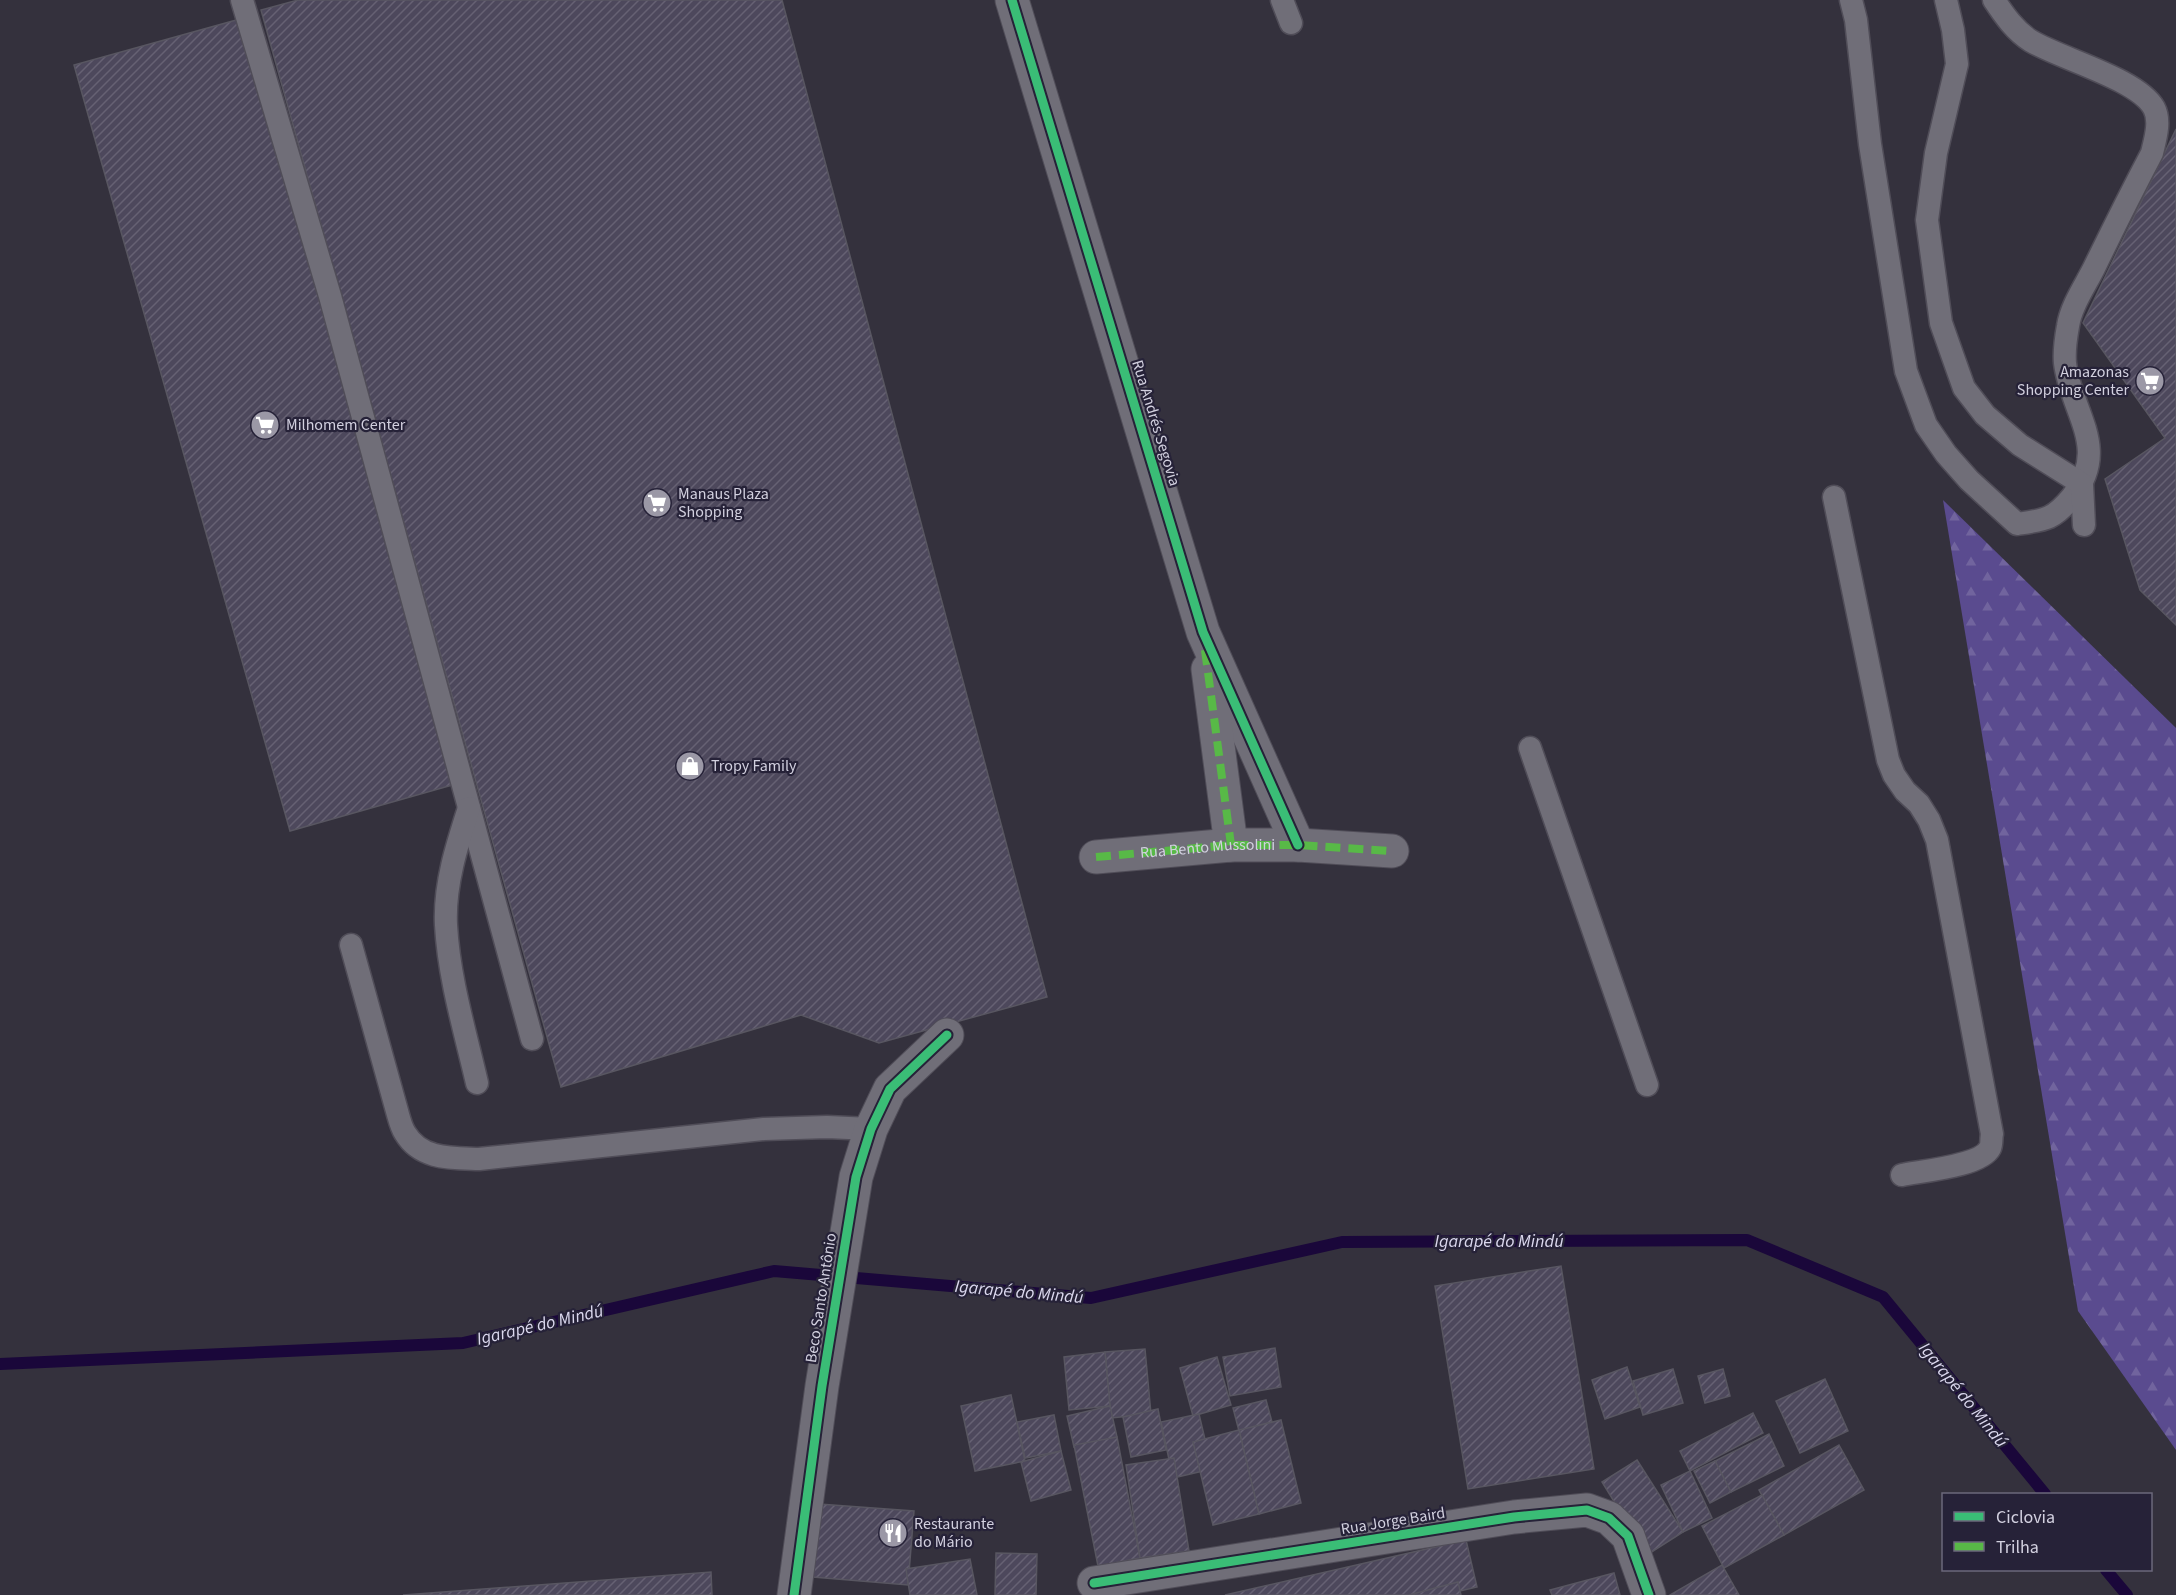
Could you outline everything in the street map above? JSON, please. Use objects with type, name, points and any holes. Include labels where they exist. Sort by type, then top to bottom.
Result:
[{"type":"street","name":"Rua Andrés Segovia","points":[[1012,0],[1203,632],[1298,845]]},
{"type":"street","name":"Rua Andrés Segovia","points":[[1203,632],[1231,844]]},
{"type":"street","name":"Rua Bento Mussolini","points":[[1096,857],[1231,844],[1392,850]]},
{"type":"street","name":"Beco Santo Antônio","points":[[794,1595],[822,1386],[856,1177],[871,1129],[890,1089],[947,1035]]},
{"type":"street","name":"Rua Jorge Baird","points":[[1094,1583],[1514,1518],[1587,1510],[1609,1518],[1628,1536],[1649,1595]]},
{"type":"lane","points":[[242,0],[330,296],[532,1039]]},
{"type":"lane","points":[[1281,0],[1291,23],[1288,0]]},
{"type":"lane","points":[[1851,0],[1856,20],[1870,144],[1906,371],[1926,425],[1946,454],[1969,480],[2017,524],[2049,518],[2062,509],[2082,484],[2089,465],[2089,446],[2065,362],[2068,324],[2080,295],[2152,153],[2157,133],[2156,110],[2144,95],[2029,40],[2009,22],[1994,0]]},
{"type":"lane","points":[[1946,0],[1953,30],[1956,64],[1936,153],[1926,220],[1941,323],[1964,388],[1985,415],[2020,445],[2082,484]]},
{"type":"lane","points":[[2082,484],[2084,525]]},
{"type":"lane","points":[[1834,496],[1888,760],[1894,775],[1905,791],[1919,804],[1929,820],[1937,840],[1992,1134],[1990,1148],[1980,1158],[1902,1175]]},
{"type":"lane","points":[[1530,748],[1647,1085]]},
{"type":"lane","points":[[469,808],[454,855],[446,923],[452,980],[477,1083]]},
{"type":"lane","points":[[351,945],[397,1110],[405,1133],[421,1150],[444,1158],[479,1159],[764,1129],[826,1127],[871,1129]]},
{"type":"green space","points":[[1943,500],[2176,728],[2176,1450],[2078,1311]]},
{"type":"building","name":"Manaus Plaza Shopping","points":[[298,0],[782,0],[1047,997],[879,1043],[801,1015],[561,1087],[261,10]]},
{"type":"building","name":"Milhomem Center","points":[[240,19],[456,784],[290,831],[74,65]]},
{"type":"building","name":"Amazonas Shopping Center","points":[[2176,129],[2176,625],[2140,590],[2105,479],[2165,438],[2083,323]]},
{"type":"building","points":[[1561,1266],[1594,1469],[1468,1489],[1435,1286]]},
{"type":"building","points":[[1275,1348],[1281,1387],[1230,1396],[1223,1357]]},
{"type":"building","points":[[1145,1349],[1151,1414],[1111,1418],[1105,1352]]},
{"type":"building","points":[[1105,1352],[1110,1406],[1069,1410],[1064,1357]]},
{"type":"building","points":[[1217,1357],[1231,1405],[1193,1416],[1180,1368]]},
{"type":"building","points":[[1627,1367],[1640,1407],[1605,1419],[1592,1380]]},
{"type":"building","points":[[1673,1369],[1683,1403],[1643,1415],[1633,1381]]},
{"type":"building","points":[[1723,1369],[1730,1396],[1705,1403],[1698,1376]]},
{"type":"building","points":[[1825,1379],[1848,1431],[1800,1453],[1776,1401]]},
{"type":"building","points":[[1011,1395],[1025,1461],[975,1471],[961,1406]]},
{"type":"building","points":[[1266,1400],[1272,1422],[1239,1431],[1233,1408]]},
{"type":"building","points":[[1110,1406],[1117,1437],[1074,1447],[1067,1416]]},
{"type":"building","points":[[1158,1409],[1166,1450],[1131,1457],[1123,1417]]},
{"type":"building","points":[[1753,1413],[1763,1433],[1690,1471],[1680,1451]]},
{"type":"building","points":[[1199,1414],[1212,1469],[1173,1478],[1161,1422]]},
{"type":"building","points":[[1054,1415],[1061,1451],[1025,1458],[1017,1422]]},
{"type":"building","points":[[1281,1420],[1301,1503],[1259,1514],[1239,1430]]},
{"type":"building","points":[[1239,1430],[1259,1514],[1213,1525],[1193,1442]]},
{"type":"building","points":[[1769,1434],[1784,1466],[1731,1492],[1715,1461]]},
{"type":"building","points":[[1117,1437],[1140,1558],[1098,1566],[1074,1445]]},
{"type":"building","points":[[1839,1445],[1864,1490],[1784,1535],[1759,1490]]},
{"type":"building","points":[[1061,1451],[1071,1490],[1031,1501],[1021,1462]]},
{"type":"building","points":[[1174,1458],[1189,1551],[1140,1558],[1126,1465]]},
{"type":"building","points":[[1637,1460],[1683,1532],[1647,1555],[1602,1482]]},
{"type":"building","points":[[1715,1461],[1731,1492],[1710,1503],[1694,1471]]},
{"type":"building","points":[[1690,1471],[1712,1518],[1683,1532],[1661,1485]]},
{"type":"building","points":[[1762,1495],[1784,1535],[1724,1568],[1702,1526]]},
{"type":"building","points":[[819,1504],[914,1511],[908,1585],[813,1577]]},
{"type":"building","points":[[1466,1540],[1477,1587],[1443,1595],[1225,1595]]},
{"type":"building","points":[[996,1553],[1037,1554],[1036,1595],[995,1595]]},
{"type":"building","points":[[970,1559],[977,1595],[910,1595],[906,1569]]},
{"type":"building","points":[[1722,1565],[1739,1595],[1670,1595]]},
{"type":"building","points":[[711,1572],[712,1595],[403,1595]]},
{"type":"building","points":[[1614,1573],[1620,1595],[1552,1595],[1550,1590]]},
{"type":"building","points":[[1458,1582],[1461,1595],[1409,1595]]},
{"type":"waterway","name":"Igarapé do Mindú","points":[[0,1364],[463,1343],[774,1271],[1091,1298],[1342,1242],[1747,1240],[1883,1297],[2044,1493]]},
{"type":"waterway","name":"Igarapé do Mindú","points":[[2107,1571],[2127,1595]]},
{"type":"marked path","points":[[1205,650],[1231,845]]},
{"type":"marked path","points":[[1096,857],[1231,845],[1298,845],[1392,851]]},
{"type":"cycle path","points":[[1012,0],[1203,632],[1298,845]]},
{"type":"cycle path","points":[[794,1595],[822,1386],[856,1177],[871,1129],[890,1089],[947,1035]]},
{"type":"cycle path","points":[[1094,1583],[1514,1517],[1587,1510],[1609,1518],[1628,1536],[1649,1595]]},
{"type":"place","name":"Amazonas Shopping Center","points":[[2150,381]]},
{"type":"place","name":"Milhomem Center","points":[[265,425]]},
{"type":"place","name":"Manaus Plaza Shopping","points":[[657,503]]},
{"type":"place","name":"Tropy Family","points":[[690,766]]},
{"type":"place","name":"Restaurante do Mário","points":[[893,1533]]}]
